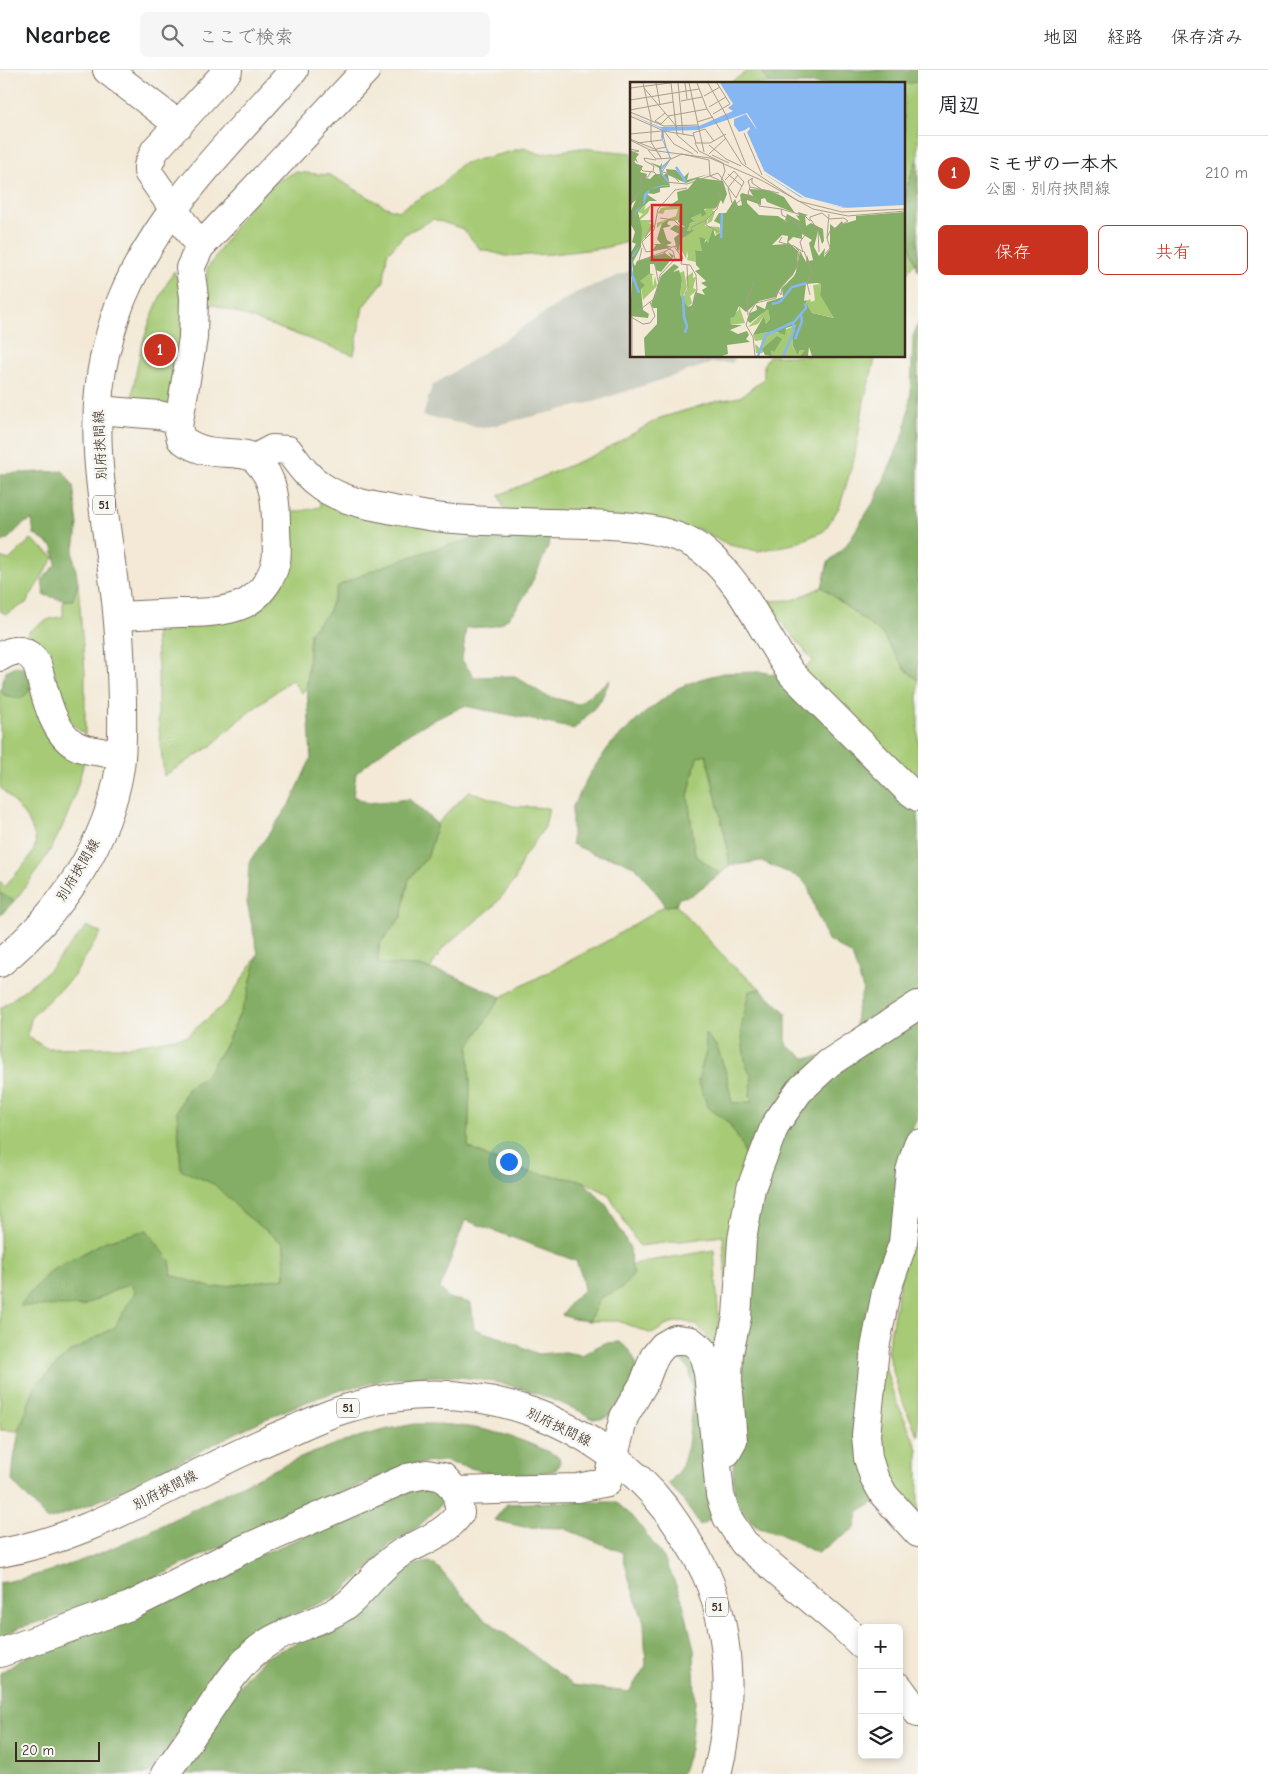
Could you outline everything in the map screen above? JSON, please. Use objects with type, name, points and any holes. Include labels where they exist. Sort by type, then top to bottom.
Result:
[{"type":"street","points":[[107,70],[179,125]]},
{"type":"street","points":[[200,247],[151,180],[148,166],[155,150],[228,70]]},
{"type":"street","name":"別府挾間線","points":[[0,963],[23,944],[59,904],[78,875],[103,826],[120,766],[121,670],[118,616],[106,533],[100,465],[98,410],[99,387],[104,357],[112,327],[122,298],[151,242],[174,209],[189,189],[294,70]]},
{"type":"street","points":[[366,70],[200,247],[190,268],[194,297],[193,338],[178,427],[181,439],[192,447],[255,458],[272,449],[288,450],[307,475],[321,486],[339,496],[389,509],[452,519],[617,525],[655,532],[690,542],[705,552],[726,573],[752,608],[779,656],[792,674],[908,790],[918,797]]},
{"type":"street","points":[[98,410],[159,415],[179,420]]},
{"type":"street","points":[[118,616],[212,612],[240,606],[252,599],[263,588],[272,575],[276,560],[276,502],[274,490],[255,458]]},
{"type":"street","points":[[0,657],[8,652],[18,650],[26,652],[32,657],[37,664],[52,717],[73,744],[85,749],[121,755]]},
{"type":"street","points":[[718,1469],[733,1442],[728,1381],[729,1353],[737,1317],[742,1240],[751,1188],[775,1125],[799,1091],[829,1063],[918,1005]]},
{"type":"street","points":[[918,1144],[910,1171],[903,1242],[886,1292],[875,1348],[866,1435],[868,1458],[874,1477],[884,1495],[918,1533]]},
{"type":"street","points":[[456,1491],[578,1488],[607,1482],[624,1417],[644,1383],[654,1357],[663,1346],[675,1339],[691,1341],[702,1350],[708,1373],[712,1429],[720,1495],[727,1517],[744,1543],[858,1641]]},
{"type":"street","name":"別府挾間線","points":[[0,1553],[22,1549],[89,1527],[265,1441],[350,1407],[381,1399],[412,1395],[444,1394],[478,1397],[511,1405],[543,1416],[615,1456],[652,1491],[680,1528],[694,1551],[707,1576],[724,1643],[728,1694],[724,1747],[717,1774]]},
{"type":"street","points":[[0,1653],[130,1606],[242,1550],[407,1478],[427,1474],[443,1477],[456,1491],[460,1513],[453,1523],[443,1531],[400,1554],[378,1571],[349,1603],[326,1616],[296,1628],[267,1643],[250,1656],[236,1672],[165,1774]]},
{"type":"street","points":[[903,1692],[918,1713]]},
{"type":"shaded area","points":[[630,271],[630,358],[736,358],[732,363],[712,363],[594,402],[483,428],[423,416],[432,386],[575,293]]},
{"type":"green space","points":[[749,70],[761,70],[769,82],[731,82]]},
{"type":"green space","points":[[761,70],[918,70],[918,82],[906,84],[769,82]]},
{"type":"green space","points":[[918,82],[918,156],[907,187],[906,208],[906,84]]},
{"type":"green space","points":[[524,148],[540,154],[581,148],[630,153],[630,242],[604,248],[552,254],[506,256],[480,249],[463,229],[433,219],[405,234],[387,254],[384,281],[363,307],[354,355],[206,302],[207,269],[245,212],[271,184],[295,172],[330,175],[386,207],[398,211],[441,185],[461,164]]},
{"type":"green space","points":[[918,156],[918,271],[906,233],[907,187]]},
{"type":"green space","points":[[906,232],[915,263],[906,275]]},
{"type":"green space","points":[[174,271],[179,287],[183,321],[171,408],[132,402],[137,368],[151,318]]},
{"type":"green space","points":[[918,324],[918,680],[905,669],[883,635],[822,587],[828,562],[845,547],[875,500],[905,431],[911,392],[913,336]]},
{"type":"green space","points":[[768,358],[875,358],[864,401],[855,455],[840,506],[824,531],[794,544],[758,551],[729,545],[699,529],[682,530],[507,517],[499,495],[599,453],[660,418],[717,401],[740,397],[764,379],[764,364]]},
{"type":"green space","points":[[63,471],[73,485],[78,525],[73,554],[78,582],[73,600],[63,600],[44,595],[42,580],[56,564],[53,547],[34,534],[32,520],[23,524],[10,537],[0,543],[0,474]]},
{"type":"green space","points":[[319,493],[511,529],[428,551],[376,569],[338,586],[328,613],[310,632],[307,687],[302,693],[291,680],[240,719],[210,747],[164,776],[158,719],[158,669],[155,627],[185,627],[210,623],[271,599],[278,590],[287,569],[290,547],[290,513],[320,507]]},
{"type":"green space","points":[[511,529],[554,530],[532,581],[517,608],[500,624],[488,627],[466,628],[462,660],[474,677],[515,676],[546,696],[578,704],[610,680],[600,702],[574,729],[464,706],[425,724],[392,744],[356,773],[353,796],[368,803],[409,799],[437,824],[428,856],[409,879],[401,917],[379,945],[378,964],[419,966],[450,974],[501,997],[469,1046],[468,1147],[512,1169],[583,1181],[607,1206],[630,1248],[631,1266],[634,1274],[622,1288],[600,1298],[589,1321],[573,1319],[562,1315],[572,1300],[584,1290],[576,1261],[465,1220],[440,1288],[448,1298],[471,1303],[474,1329],[502,1338],[538,1354],[564,1352],[582,1355],[604,1343],[620,1342],[630,1351],[636,1363],[631,1387],[614,1411],[607,1416],[597,1419],[540,1395],[490,1381],[437,1376],[373,1382],[299,1405],[228,1437],[116,1493],[48,1520],[12,1481],[19,1431],[35,1386],[69,1353],[115,1327],[135,1292],[130,1283],[83,1306],[19,1306],[49,1272],[106,1241],[147,1230],[170,1261],[172,1275],[212,1288],[285,1278],[284,1244],[242,1212],[214,1184],[181,1170],[177,1111],[188,1087],[205,1077],[225,1046],[246,1000],[258,953],[247,903],[249,862],[291,802],[311,758],[307,687],[310,632],[328,613],[338,586],[376,569],[428,551]]},
{"type":"green space","points":[[31,539],[54,557],[26,603],[6,614],[0,611],[0,557],[9,560]]},
{"type":"green space","points":[[78,582],[85,672],[85,735],[75,727],[64,712],[59,701],[52,666],[27,633],[48,620],[63,617],[63,600],[73,600]]},
{"type":"green space","points":[[822,587],[883,635],[905,669],[918,680],[918,789],[800,671],[813,661],[781,621],[762,615],[758,601],[793,600]]},
{"type":"green space","points":[[17,666],[27,672],[31,683],[28,693],[20,699],[4,695],[0,690],[6,671]]},
{"type":"green space","points":[[762,672],[779,675],[918,806],[918,997],[855,1038],[856,1013],[863,989],[852,955],[828,940],[808,887],[801,878],[761,861],[729,866],[728,849],[706,754],[697,757],[688,796],[695,855],[720,874],[692,895],[679,898],[676,905],[664,906],[662,900],[636,867],[620,860],[594,854],[572,844],[572,808],[589,775],[610,745],[646,712],[678,688],[700,679],[723,673]]},
{"type":"green space","points":[[31,688],[84,761],[73,801],[58,836],[39,868],[14,901],[0,893],[0,881],[5,886],[22,867],[31,856],[35,846],[35,839],[29,822],[0,787],[0,690],[4,695]]},
{"type":"green space","points":[[706,754],[728,849],[729,866],[720,874],[695,855],[688,796],[697,757]]},
{"type":"green space","points":[[469,791],[513,806],[549,808],[545,827],[523,858],[515,880],[494,906],[443,948],[430,969],[419,966],[378,965],[379,945],[401,917],[409,879],[428,856],[437,824]]},
{"type":"green space","points":[[0,893],[14,901],[0,916]]},
{"type":"green space","points":[[676,905],[733,966],[761,989],[749,991],[745,1061],[752,1078],[750,1096],[752,1102],[732,1103],[726,1073],[717,1047],[705,1034],[706,1052],[698,1080],[708,1107],[729,1123],[741,1143],[751,1175],[726,1281],[723,1236],[639,1246],[608,1194],[583,1181],[512,1169],[468,1147],[469,1046],[501,997],[607,941],[664,906]]},
{"type":"green space","points":[[87,926],[101,933],[73,977],[32,1016],[27,1036],[46,1048],[124,1047],[187,1036],[228,1001],[259,953],[246,1000],[225,1046],[205,1077],[188,1087],[177,1111],[181,1169],[214,1184],[242,1212],[284,1244],[285,1278],[212,1288],[172,1275],[170,1261],[83,1306],[130,1282],[135,1292],[115,1327],[69,1353],[35,1386],[19,1431],[0,1430],[0,1009],[48,971]]},
{"type":"green space","points":[[761,989],[786,1013],[786,1045],[805,1058],[829,1056],[751,1175],[741,1143],[729,1123],[708,1107],[698,1080],[706,1052],[705,1033],[717,1047],[726,1073],[732,1103],[752,1102],[750,1096],[752,1078],[745,1061],[741,1029],[749,991]]},
{"type":"green space","points":[[918,1010],[918,1117],[911,1132],[898,1192],[893,1235],[878,1290],[879,1500],[859,1511],[855,1528],[817,1553],[780,1534],[759,1528],[736,1507],[733,1482],[735,1398],[754,1205],[794,1106]]},
{"type":"green space","points":[[918,1187],[918,1436],[901,1398],[887,1351]]},
{"type":"green space","points":[[714,1250],[723,1384],[706,1335],[697,1326],[684,1321],[671,1323],[655,1332],[649,1333],[618,1321],[589,1321],[600,1298],[622,1288],[634,1274],[631,1266],[637,1263]]},
{"type":"green space","points":[[680,1352],[693,1354],[716,1517],[700,1525],[669,1484],[682,1466],[688,1446],[691,1414],[692,1385],[690,1371],[681,1359]]},
{"type":"green space","points":[[883,1360],[894,1396],[918,1449],[918,1518],[890,1487],[875,1449]]},
{"type":"green space","points":[[415,1424],[472,1427],[506,1435],[559,1457],[560,1462],[556,1470],[531,1475],[498,1475],[443,1461],[407,1465],[293,1512],[98,1605],[21,1627],[0,1637],[0,1583],[54,1570],[107,1550],[308,1455],[360,1436]]},
{"type":"green space","points":[[417,1488],[432,1489],[444,1497],[438,1508],[420,1525],[388,1546],[368,1570],[332,1599],[277,1620],[250,1637],[221,1669],[183,1729],[149,1774],[0,1774],[0,1673],[31,1653]]},
{"type":"green space","points":[[616,1502],[634,1518],[664,1558],[682,1599],[694,1649],[695,1702],[690,1749],[681,1774],[181,1774],[245,1678],[264,1658],[304,1639],[336,1630],[363,1608],[381,1584],[409,1566],[429,1562],[438,1567],[479,1614],[573,1685],[629,1692],[646,1665],[644,1622],[631,1586],[622,1552],[563,1528],[524,1527],[494,1520],[507,1504]]},
{"type":"place","name":"ミモザの一本木","points":[[160,350]]}]
